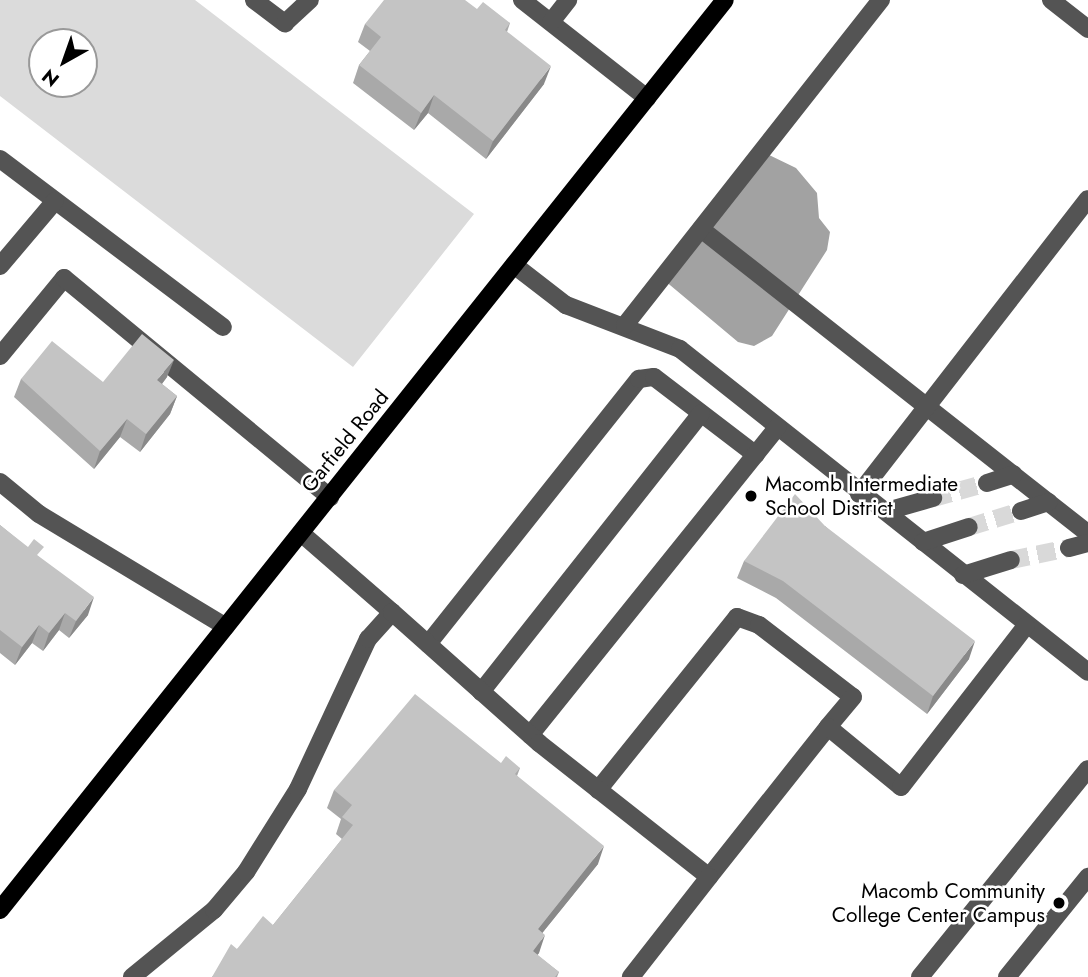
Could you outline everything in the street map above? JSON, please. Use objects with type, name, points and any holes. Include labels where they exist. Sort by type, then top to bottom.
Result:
[{"type":"main road","name":"Garfield Road","points":[[0,910],[725,0]]},
{"type":"street","points":[[254,0],[285,23],[310,0]]},
{"type":"street","points":[[522,0],[647,98]]},
{"type":"street","points":[[551,22],[569,0]]},
{"type":"street","points":[[625,325],[881,0]]},
{"type":"street","points":[[1051,0],[1088,29]]},
{"type":"street","points":[[0,159],[223,327]]},
{"type":"street","points":[[859,494],[1088,199]]},
{"type":"street","points":[[0,266],[55,201]]},
{"type":"street","points":[[701,229],[1088,533]]},
{"type":"street","points":[[514,265],[566,305],[625,325],[680,349],[859,494],[887,512],[1026,626],[1087,669]]},
{"type":"street","points":[[0,356],[64,278],[330,497]]},
{"type":"street","points":[[428,644],[639,379],[654,377],[756,455]]},
{"type":"street","points":[[481,692],[701,413]]},
{"type":"street","points":[[530,736],[778,427]]},
{"type":"street","points":[[987,483],[1014,474]]},
{"type":"street","points":[[0,482],[39,514],[226,627]]},
{"type":"street","points":[[887,512],[933,498]]},
{"type":"street","points":[[1021,511],[1049,502]]},
{"type":"street","points":[[923,542],[969,527]]},
{"type":"street","points":[[301,533],[530,736],[709,877]]},
{"type":"street","points":[[1069,548],[1088,544]]},
{"type":"street","points":[[963,575],[1011,561]]},
{"type":"street","points":[[132,977],[214,910],[246,872],[298,789],[368,639],[392,612]]},
{"type":"street","points":[[598,790],[737,617],[759,625],[853,697],[631,977]]},
{"type":"street","points":[[828,727],[901,787],[1026,626]]},
{"type":"street","points":[[920,977],[1088,769]]},
{"type":"street","points":[[1007,977],[1088,877]]},
{"type":"shaded area","points":[[0,0],[195,0],[474,214],[353,367],[0,96]]},
{"type":"shaded area","points":[[765,153],[796,168],[817,193],[819,218],[830,232],[827,250],[772,336],[754,346],[738,342],[658,275]]},
{"type":"building","points":[[384,0],[465,0],[477,9],[483,2],[510,23],[505,30],[551,66],[493,141],[434,95],[421,113],[359,65],[381,37],[365,24]]},
{"type":"building","points":[[142,334],[174,360],[157,380],[177,396],[146,434],[127,419],[100,451],[21,379],[52,341],[103,382]]},
{"type":"building","points":[[795,494],[825,526],[975,641],[933,696],[783,581],[744,561]]},
{"type":"building","points":[[0,525],[28,547],[34,539],[44,547],[37,555],[94,597],[76,621],[65,613],[49,633],[39,625],[22,647],[0,630]]},
{"type":"building","points":[[415,694],[501,763],[506,756],[520,768],[515,774],[604,846],[538,929],[545,935],[533,951],[559,972],[555,977],[212,977],[231,944],[237,949],[263,916],[273,925],[353,825],[342,817],[352,805],[334,790]]},
{"type":"tunnel","points":[[933,498],[987,483]]},
{"type":"tunnel","points":[[969,527],[1021,511]]},
{"type":"tunnel","points":[[1011,560],[1069,548]]},
{"type":"place","name":"Macomb Intermediate School District","points":[[751,496]]},
{"type":"place","name":"Macomb Community College Center Campus","points":[[1059,903]]}]
